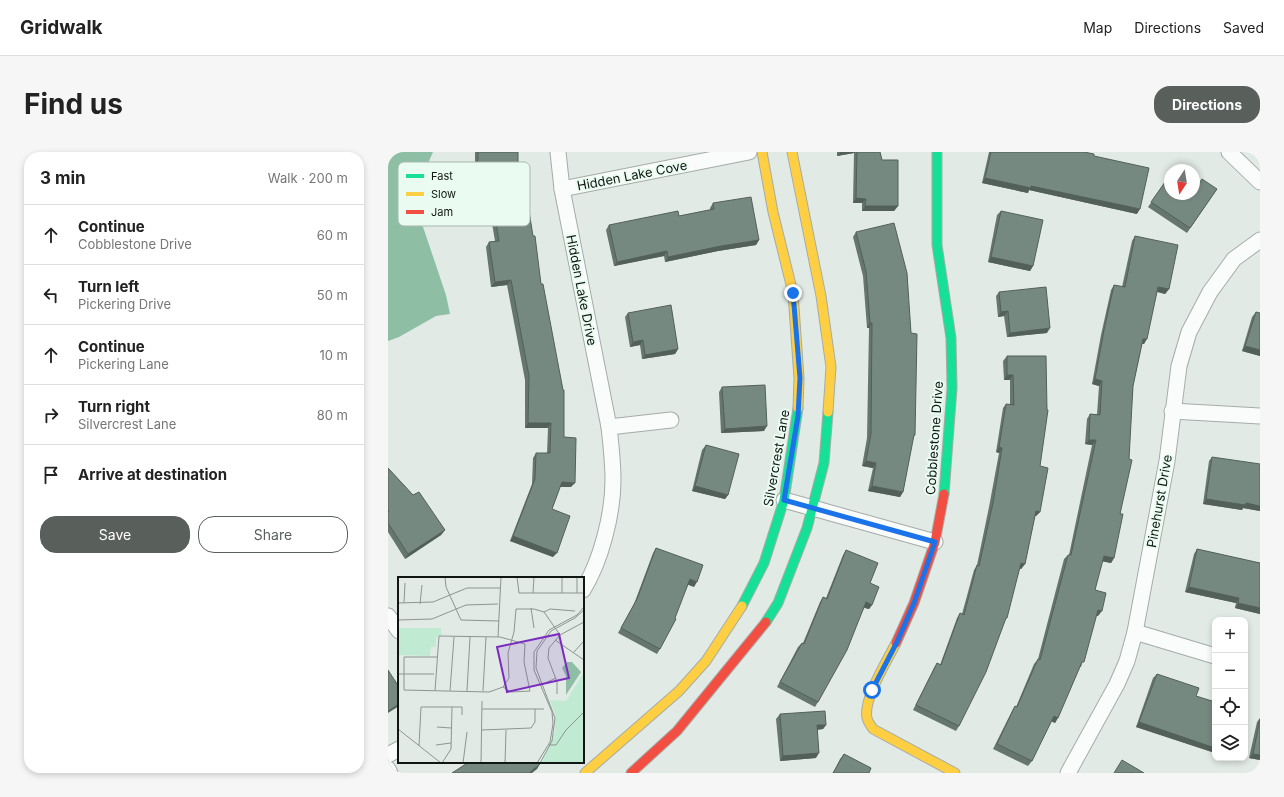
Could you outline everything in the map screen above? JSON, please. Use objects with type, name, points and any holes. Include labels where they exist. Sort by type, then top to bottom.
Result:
[{"type":"street","name":"Hidden Lake Drive","points":[[558,152],[562,189],[609,427],[612,458],[613,482],[610,511],[600,553],[591,577],[584,588]]},
{"type":"street","name":"Hidden Lake Cove","points":[[562,189],[749,152]]},
{"type":"street","name":"Silvercrest Lane","points":[[585,773],[679,691],[706,661],[739,612],[764,563],[784,500],[798,416],[800,378],[793,293],[773,212],[762,152]]},
{"type":"street","points":[[630,773],[677,731],[766,622],[778,603],[807,528],[824,463],[831,367],[821,296],[792,152]]},
{"type":"street","name":"Cobblestone Drive","points":[[937,152],[936,172],[938,245],[951,338],[952,388],[944,493],[935,542],[914,603],[897,642],[872,690],[866,711],[867,719],[873,729],[955,773]]},
{"type":"street","points":[[1229,152],[1260,182]]},
{"type":"street","name":"Pinehurst Drive","points":[[1068,773],[1117,684],[1127,661],[1135,632],[1167,461],[1172,411],[1179,366],[1189,332],[1210,292],[1234,259],[1260,240]]},
{"type":"street","points":[[1172,411],[1260,416]]},
{"type":"street","points":[[609,427],[671,420]]},
{"type":"street","points":[[784,500],[935,542]]},
{"type":"street","points":[[388,616],[398,630]]},
{"type":"street","points":[[1135,632],[1212,655]]},
{"type":"street","points":[[388,755],[398,750]]},
{"type":"street","points":[[388,769],[390,773]]},
{"type":"shaded area","points":[[388,152],[433,152],[429,162],[398,162],[398,226],[423,226],[446,295],[450,314],[436,316],[399,337],[388,341]]},
{"type":"building","points":[[478,152],[518,152],[518,162],[478,162]]},
{"type":"building","points":[[857,152],[880,152],[882,160],[898,160],[898,206],[865,206],[866,199],[856,198]]},
{"type":"building","points":[[991,152],[1084,152],[1094,154],[1094,156],[1149,168],[1140,209],[985,178]]},
{"type":"building","points":[[1202,179],[1217,189],[1190,228],[1151,202],[1164,184],[1164,200],[1200,200],[1200,182]]},
{"type":"building","points":[[751,197],[759,240],[668,257],[667,251],[617,262],[609,225],[678,211],[679,216],[714,209],[713,203]]},
{"type":"building","points":[[1001,211],[1043,220],[1033,266],[991,257]]},
{"type":"building","points":[[530,217],[533,236],[535,236],[541,284],[543,284],[564,390],[564,437],[576,438],[575,483],[562,482],[552,509],[570,516],[557,553],[513,536],[535,479],[536,453],[550,453],[551,423],[528,423],[529,376],[511,280],[495,282],[489,242],[499,241],[497,226],[530,226]]},
{"type":"building","points":[[894,223],[907,273],[911,333],[917,334],[915,435],[903,492],[872,486],[876,463],[866,461],[871,434],[872,323],[870,323],[866,271],[856,232]]},
{"type":"building","points":[[1135,236],[1178,245],[1169,289],[1158,287],[1147,339],[1143,339],[1133,386],[1129,459],[1132,460],[1120,514],[1123,514],[1114,558],[1104,556],[1095,590],[1106,593],[1102,611],[1098,610],[1084,662],[1082,662],[1058,718],[1054,716],[1032,761],[997,744],[1015,706],[1017,707],[1038,659],[1040,660],[1068,555],[1071,555],[1096,440],[1089,440],[1090,414],[1100,415],[1102,381],[1095,379],[1104,330],[1114,285],[1125,287]]},
{"type":"building","points":[[1046,287],[1050,328],[1010,333],[1008,311],[1001,312],[999,292]]},
{"type":"building","points":[[671,305],[678,349],[645,355],[643,340],[633,342],[628,313]]},
{"type":"building","points":[[1256,312],[1260,313],[1260,350],[1245,346]]},
{"type":"building","points":[[1007,356],[1046,356],[1048,410],[1040,466],[1048,468],[1040,512],[1036,511],[1025,564],[1021,563],[1007,618],[986,672],[959,726],[916,705],[937,663],[941,665],[960,613],[964,615],[977,565],[979,566],[993,503],[1002,448],[999,447],[1006,404],[1014,405],[1013,375],[1007,375]]},
{"type":"building","points":[[765,385],[767,426],[725,429],[722,387]]},
{"type":"building","points":[[706,445],[739,454],[728,495],[695,486]]},
{"type":"building","points":[[1212,457],[1260,464],[1260,506],[1206,499]]},
{"type":"building","points":[[388,468],[413,495],[419,492],[445,530],[408,554],[388,523]]},
{"type":"building","points":[[656,548],[703,565],[697,582],[690,579],[675,618],[676,619],[660,649],[621,628],[637,599]]},
{"type":"building","points":[[1197,549],[1260,563],[1260,608],[1238,603],[1239,598],[1189,587]]},
{"type":"building","points":[[846,550],[878,563],[870,583],[879,587],[872,605],[866,602],[847,650],[818,702],[780,682],[802,643],[804,644],[823,597],[827,599]]},
{"type":"building","points":[[388,670],[398,685],[398,705],[388,711]]},
{"type":"building","points":[[1157,674],[1199,688],[1196,696],[1212,701],[1212,747],[1139,722]]},
{"type":"building","points":[[825,711],[826,725],[817,725],[819,753],[783,756],[780,714]]},
{"type":"building","points":[[1260,719],[1260,755],[1253,754]]},
{"type":"building","points":[[844,754],[871,768],[869,773],[833,773]]},
{"type":"building","points":[[1122,760],[1144,773],[1114,773]]},
{"type":"building","points":[[467,763],[540,764],[529,773],[452,773]]},
{"type":"traffic: fast","points":[[937,152],[937,245],[951,338],[952,388],[944,494]]},
{"type":"traffic: fast","points":[[742,606],[764,563],[784,500],[798,408]]},
{"type":"traffic: fast","points":[[766,622],[778,603],[807,528],[824,463],[828,412]]},
{"type":"traffic: slow","points":[[762,152],[773,212],[793,293],[799,378],[798,408]]},
{"type":"traffic: slow","points":[[792,152],[821,296],[831,367],[828,412]]},
{"type":"traffic: slow","points":[[585,773],[679,691],[706,661],[742,606]]},
{"type":"traffic: slow","points":[[896,643],[872,691],[867,710],[868,721],[873,729],[955,773]]},
{"type":"traffic: jam","points":[[896,643],[914,603],[935,542],[944,494]]},
{"type":"traffic: jam","points":[[631,773],[677,731],[766,622]]},
{"type":"route","points":[[793,293],[800,378],[798,416],[784,500],[935,542],[914,603],[897,642],[872,690]]}]
